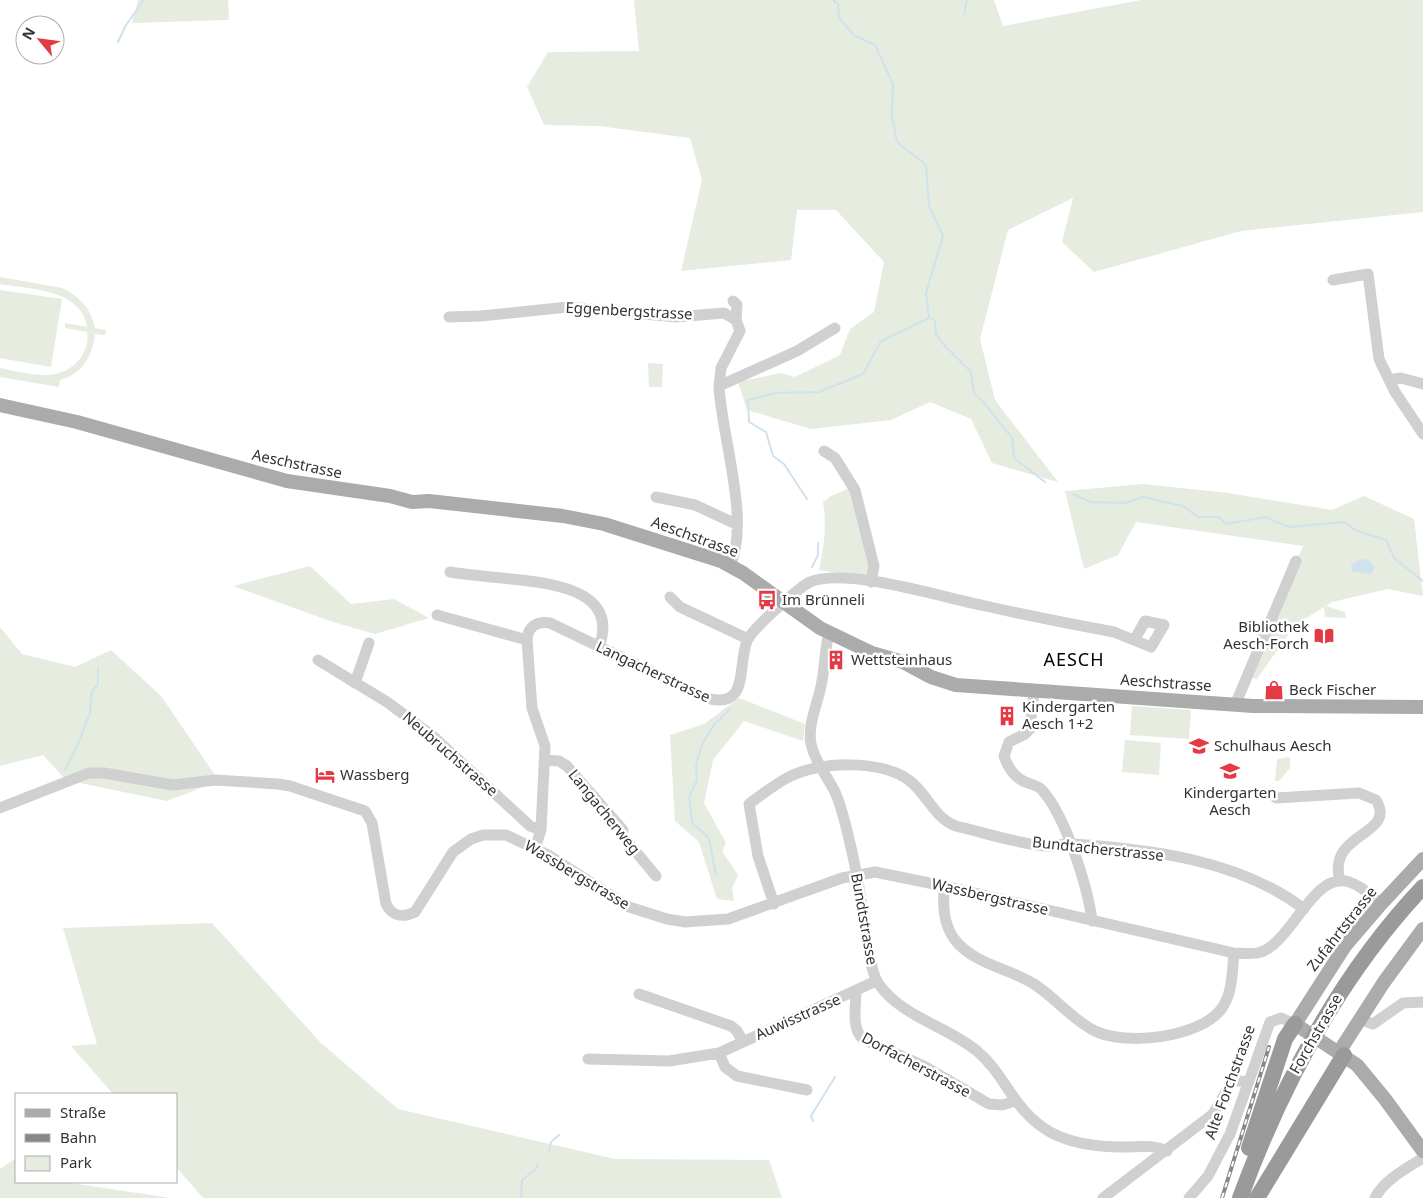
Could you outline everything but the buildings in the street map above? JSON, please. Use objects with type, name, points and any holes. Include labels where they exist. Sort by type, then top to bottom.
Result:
[{"type":"highway","name":"Forchstrasse","points":[[1240,1198],[1279,1103],[1323,1020],[1371,948],[1423,887]]},
{"type":"highway","name":"Forchstrasse","points":[[1245,1198],[1283,1108],[1319,1037],[1374,952],[1423,895]]},
{"type":"highway","points":[[1234,1198],[1285,1039],[1298,1026]]},
{"type":"highway","points":[[1257,1198],[1338,1051]]},
{"type":"main road","name":"Aeschstrasse","points":[[0,405],[77,422],[287,481],[390,496],[412,502],[446,503],[586,521],[622,529],[730,565],[811,623],[866,650],[903,662],[942,681],[956,685],[1235,705],[1423,707]]},
{"type":"main road","name":"Zufahrtstrasse","points":[[1298,1026],[1345,946],[1381,904],[1423,860]]},
{"type":"main road","name":"Forchstrasse","points":[[1338,1051],[1388,975],[1423,929]]},
{"type":"main road","name":"Alte Forchstrasse","points":[[1298,1026],[1338,1051],[1365,1074],[1423,1152]]},
{"type":"street","points":[[1333,280],[1368,274],[1380,359],[1389,380],[1423,434]]},
{"type":"street","points":[[730,565],[736,548],[735,499],[719,386],[721,368],[740,331],[736,320],[737,305],[733,301]]},
{"type":"street","name":"Eggenbergstrasse","points":[[449,317],[481,316],[568,306],[676,317],[724,313],[736,320]]},
{"type":"street","points":[[719,386],[797,351],[835,328]]},
{"type":"street","points":[[1389,380],[1401,378],[1423,384]]},
{"type":"street","points":[[824,450],[835,458],[856,490],[874,566],[871,582]]},
{"type":"street","points":[[656,498],[695,505],[736,524]]},
{"type":"street","points":[[1235,705],[1296,561]]},
{"type":"street","points":[[450,572],[555,584],[574,591],[593,605],[601,618],[604,635],[599,647]]},
{"type":"street","points":[[670,597],[680,607],[702,619],[748,639],[801,587],[822,578],[871,582],[1114,632],[1135,639]]},
{"type":"street","points":[[437,615],[527,640],[532,708],[544,739],[545,760],[541,830],[535,848]]},
{"type":"street","name":"Langacherstrasse","points":[[527,640],[528,632],[532,626],[540,622],[550,623],[718,702],[731,698],[739,686],[748,639]]},
{"type":"street","name":"Bundtstrasse","points":[[829,632],[822,682],[812,722],[811,743],[820,768],[835,793],[857,874],[876,981],[888,996],[977,1051],[996,1072],[1023,1111],[1048,1131],[1066,1140],[1111,1147],[1154,1146],[1167,1151]]},
{"type":"street","points":[[355,683],[369,643]]},
{"type":"street","name":"Neubruchstrasse","points":[[318,660],[387,702],[434,737],[530,826],[541,830]]},
{"type":"street","points":[[1034,691],[1030,729],[1009,742],[1004,756],[1011,771],[1021,781],[1042,790],[1058,812],[1082,879],[1092,921]]},
{"type":"street","name":"Langacherweg","points":[[545,760],[559,761],[567,766],[623,830],[622,835],[656,876]]},
{"type":"street","name":"Bundtacherstrasse","points":[[774,904],[758,856],[749,804],[788,777],[820,768],[847,765],[884,769],[908,780],[919,790],[945,822],[1047,846],[1070,844],[1148,853],[1216,866],[1271,888],[1304,909]]},
{"type":"street","name":"Wassbergstrasse","points":[[0,808],[89,773],[104,773],[173,785],[215,780],[290,786],[365,811],[372,823],[386,904],[390,912],[397,916],[406,916],[415,912],[453,852],[471,839],[483,835],[506,835],[535,848],[629,907],[667,920],[706,922],[728,919],[857,874],[875,872],[944,886],[1234,953],[1260,953],[1282,938],[1323,887],[1340,881]]},
{"type":"street","points":[[1276,798],[1360,793],[1376,800],[1380,809],[1378,821],[1341,852],[1338,865],[1340,881],[1361,888],[1381,904]]},
{"type":"street","points":[[944,886],[945,920],[955,940],[963,949],[984,962],[1012,972],[1034,984],[1084,1025],[1115,1038],[1145,1038],[1169,1035],[1211,1020],[1223,1008],[1230,990],[1234,953]]},
{"type":"street","name":"Auwisstrasse","points":[[588,1059],[669,1062],[719,1053],[876,981]]},
{"type":"street","name":"Dorfacherstrasse","points":[[856,991],[856,1026],[857,1032],[863,1039],[924,1066],[989,1104],[1002,1105],[1015,1101]]},
{"type":"street","points":[[639,994],[731,1026],[737,1031],[743,1042]]},
{"type":"street","points":[[1360,1019],[1373,1024],[1402,1004],[1423,1002]]},
{"type":"street","name":"Alte Forchstrasse","points":[[1190,1198],[1218,1160],[1230,1134],[1270,1022],[1281,1018],[1298,1026]]},
{"type":"street","points":[[719,1053],[725,1067],[737,1076],[807,1090]]},
{"type":"street","points":[[1110,1196],[1213,1114],[1233,1080],[1247,1082]]},
{"type":"street","points":[[1375,1198],[1378,1192],[1392,1180],[1423,1158]]},
{"type":"green space","points":[[138,0],[228,0],[229,20],[132,23]]},
{"type":"green space","points":[[634,0],[994,0],[1003,26],[1141,0],[1423,0],[1423,212],[1241,231],[1094,272],[1062,242],[1073,198],[1008,230],[980,339],[995,400],[1058,482],[992,463],[971,419],[930,402],[891,420],[811,429],[747,410],[738,382],[781,373],[795,377],[840,355],[850,329],[874,312],[884,262],[836,210],[797,210],[791,260],[681,271],[702,180],[690,138],[599,126],[544,125],[527,87],[548,52],[639,51]]},
{"type":"green space","points":[[0,277],[62,288],[84,304],[91,315],[95,328],[106,330],[105,335],[95,334],[92,350],[85,363],[75,373],[60,380],[59,387],[0,377],[0,368],[31,374],[51,375],[70,368],[83,354],[87,343],[87,332],[65,328],[65,323],[87,327],[83,314],[65,298],[39,290],[0,284]]},
{"type":"green space","points":[[0,290],[62,299],[51,367],[0,358]]},
{"type":"green space","points":[[648,363],[663,364],[662,387],[649,387]]},
{"type":"green space","points":[[1143,484],[1228,493],[1332,510],[1364,496],[1414,519],[1423,596],[1388,589],[1332,602],[1326,606],[1345,612],[1346,618],[1325,617],[1324,607],[1295,625],[1257,679],[1248,677],[1303,546],[1136,522],[1118,555],[1084,569],[1065,491]]},
{"type":"green space","points":[[850,488],[873,563],[869,578],[819,570],[825,519],[823,502],[831,496]]},
{"type":"green space","points":[[310,566],[351,604],[394,599],[429,618],[375,634],[333,622],[233,586]]},
{"type":"green space","points":[[0,627],[22,654],[75,667],[111,650],[161,696],[219,781],[167,801],[66,780],[43,755],[0,766]]},
{"type":"green space","points":[[739,698],[805,724],[803,741],[744,721],[713,760],[704,803],[726,843],[722,851],[738,875],[732,888],[734,901],[717,899],[699,842],[675,821],[670,735],[704,724]]},
{"type":"green space","points":[[1132,706],[1191,710],[1189,739],[1130,735]]},
{"type":"green space","points":[[1125,740],[1161,743],[1159,775],[1122,772]]},
{"type":"green space","points":[[1290,757],[1290,768],[1279,781],[1275,781],[1277,759]]},
{"type":"green space","points":[[212,923],[320,1042],[398,1109],[615,1159],[769,1160],[782,1198],[203,1198],[178,1169],[178,1093],[112,1093],[71,1046],[97,1044],[63,928]]},
{"type":"green space","points":[[15,1159],[15,1183],[71,1183],[171,1198],[0,1198],[0,1169]]},
{"type":"water","points":[[1368,559],[1375,567],[1371,574],[1352,571],[1351,565],[1358,560]]},
{"type":"waterway","points":[[118,42],[126,25],[144,0]]},
{"type":"waterway","points":[[833,0],[838,4],[839,18],[854,35],[875,45],[893,84],[892,116],[897,142],[926,165],[929,206],[943,236],[926,293],[929,317],[935,321],[936,334],[944,345],[971,372],[974,393],[985,403],[1012,437],[1014,458],[1045,482]]},
{"type":"waterway","points":[[964,14],[967,0]]},
{"type":"waterway","points":[[807,499],[784,464],[773,456],[766,432],[749,422],[748,400],[775,393],[819,392],[863,374],[881,341],[929,318]]},
{"type":"waterway","points":[[1073,494],[1090,502],[1126,503],[1143,497],[1183,506],[1198,517],[1219,517],[1226,524],[1265,517],[1289,527],[1344,522],[1357,531],[1386,540],[1395,559],[1423,581]]},
{"type":"waterway","points":[[812,567],[818,555],[818,543]]},
{"type":"waterway","points":[[65,770],[90,713],[92,691],[98,684],[98,669]]},
{"type":"waterway","points":[[716,875],[709,838],[692,823],[689,797],[697,780],[696,766],[702,744],[714,725],[730,709]]},
{"type":"waterway","points":[[813,1121],[811,1116],[835,1077]]},
{"type":"waterway","points":[[549,1151],[551,1142],[559,1135]]},
{"type":"waterway","points":[[521,1198],[522,1180],[535,1170],[538,1164]]},
{"type":"railway","points":[[1222,1198],[1269,1047]]},
{"type":"place","name":"Im Brünneli","points":[[767,600]]},
{"type":"place","name":"Bibliothek Aesch-Forch","points":[[1324,636]]},
{"type":"place","name":"Wettsteinhaus","points":[[836,660]]},
{"type":"place","name":"Beck Fischer","points":[[1274,690]]},
{"type":"place","name":"Kindergarten Aesch 1+2","points":[[1007,716]]},
{"type":"place","name":"Schulhaus Aesch","points":[[1199,746]]},
{"type":"place","name":"Kindergarten Aesch","points":[[1230,771]]},
{"type":"place","name":"Wassberg","points":[[325,775]]},
{"type":"district","name":"AESCH","points":[[1074,660]]}]
